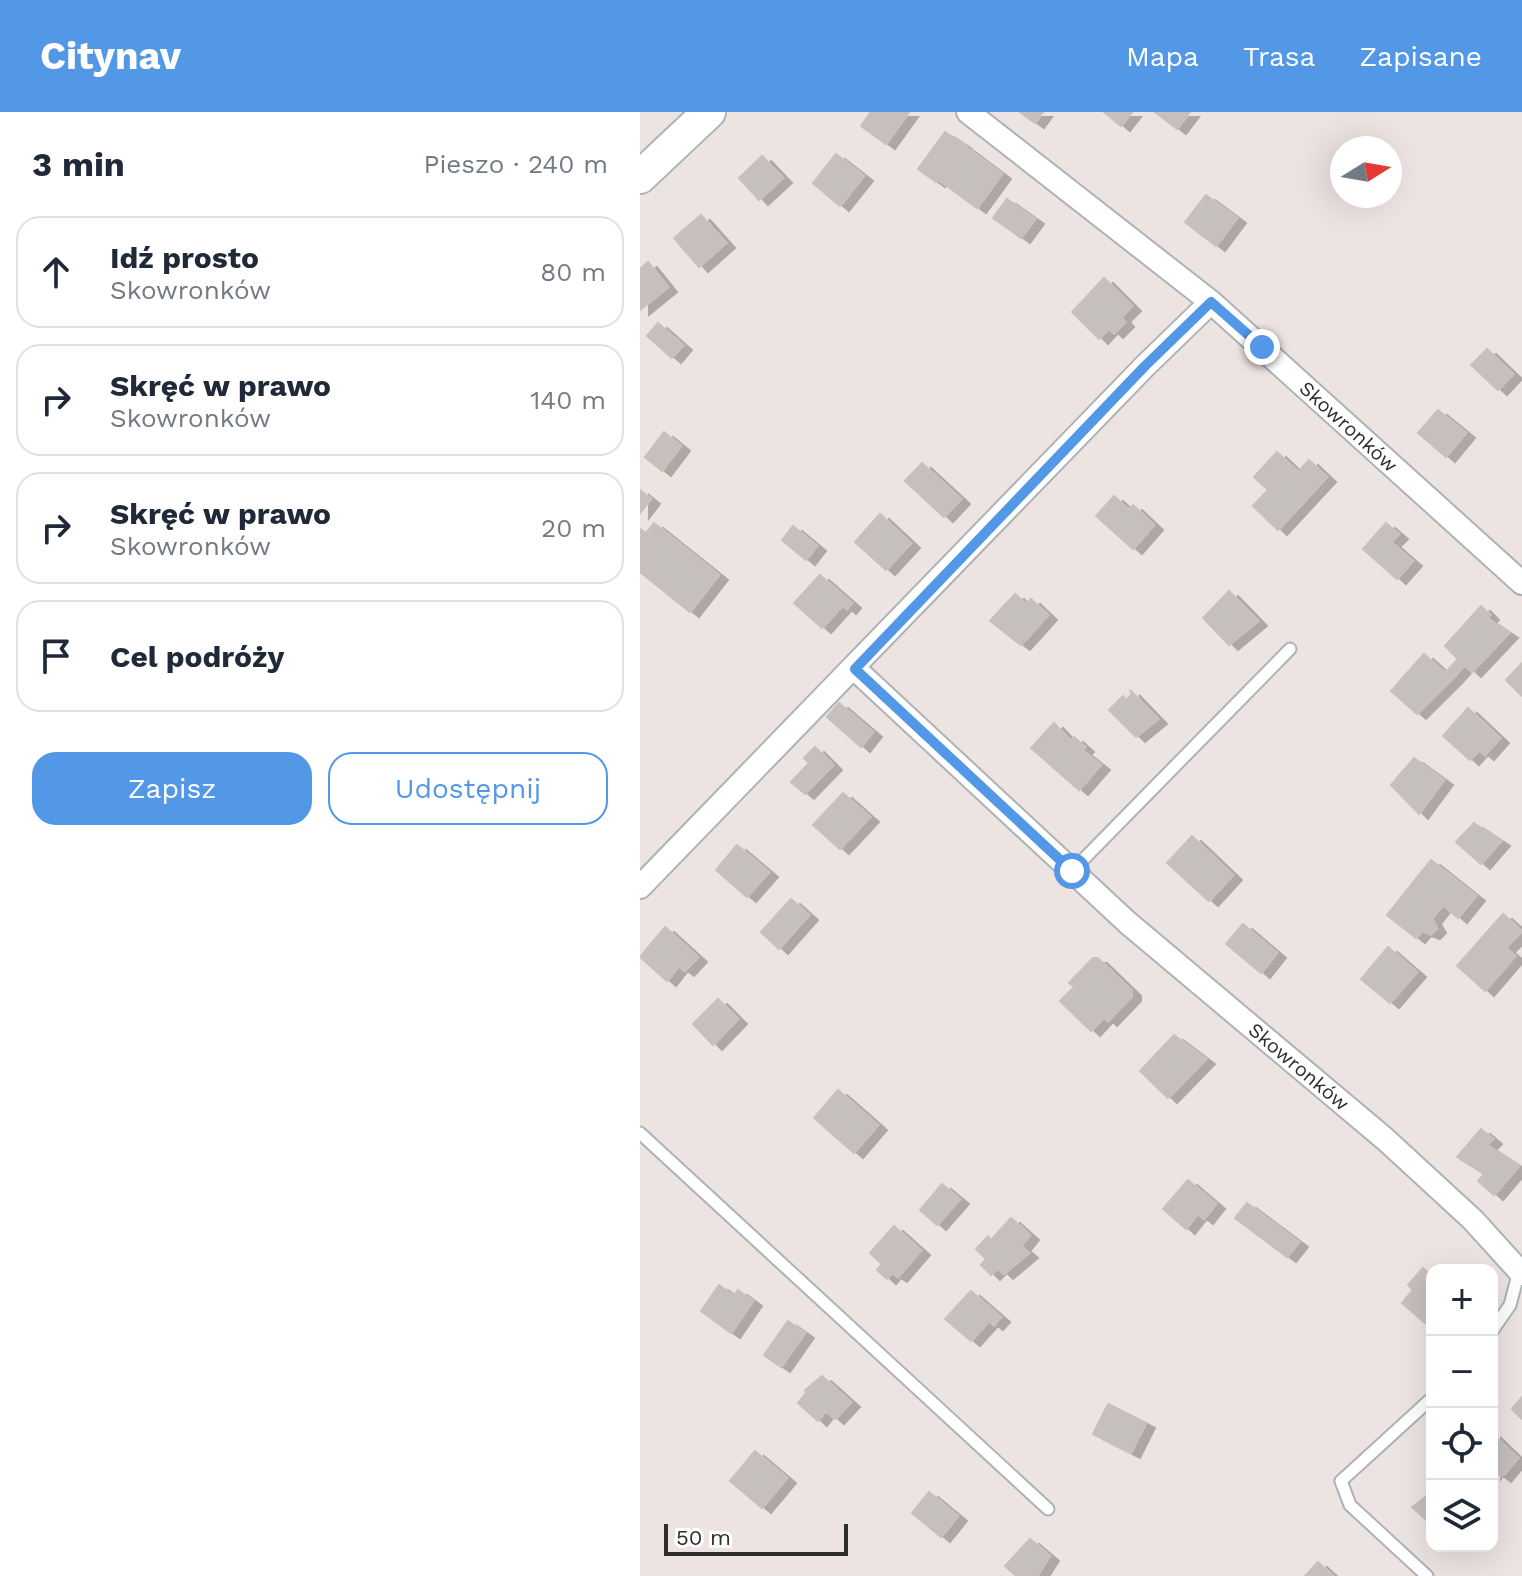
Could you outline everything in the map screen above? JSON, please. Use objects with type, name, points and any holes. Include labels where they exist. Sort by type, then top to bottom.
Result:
[{"type":"street","points":[[640,177],[709,112]]},
{"type":"street","name":"Skowronków","points":[[968,112],[1211,302],[1522,583]]},
{"type":"street","points":[[640,887],[855,669],[1145,366],[1211,302]]},
{"type":"street","name":"Skowronków","points":[[855,669],[1128,923],[1385,1139],[1473,1220],[1521,1273]]},
{"type":"lane","points":[[1072,871],[1290,649]]},
{"type":"lane","points":[[640,1133],[1048,1509]]},
{"type":"lane","name":"Skowronków","points":[[1498,1322],[1510,1305],[1521,1273]]},
{"type":"lane","points":[[1426,1403],[1341,1481],[1350,1505],[1427,1576]]},
{"type":"building","points":[[871,112],[909,112],[886,144],[861,126]]},
{"type":"building","points":[[1020,112],[1043,112],[1035,123]]},
{"type":"building","points":[[1104,112],[1132,112],[1121,126]]},
{"type":"building","points":[[1155,112],[1190,112],[1177,129]]},
{"type":"building","points":[[945,132],[963,144],[936,182],[918,169]]},
{"type":"building","points":[[965,146],[1002,174],[977,208],[939,180]]},
{"type":"building","points":[[836,154],[864,176],[840,206],[813,183]]},
{"type":"building","points":[[762,156],[783,178],[759,200],[739,178]]},
{"type":"building","points":[[1206,195],[1237,218],[1216,246],[1185,222]]},
{"type":"building","points":[[1007,199],[1035,219],[1021,238],[993,218]]},
{"type":"building","points":[[701,215],[726,243],[699,267],[674,238]]},
{"type":"building","points":[[648,262],[668,287],[640,310],[640,269]]},
{"type":"building","points":[[1104,278],[1132,306],[1121,317],[1125,322],[1114,333],[1109,328],[1099,339],[1072,312]]},
{"type":"building","points":[[658,323],[683,345],[672,358],[647,336]]},
{"type":"building","points":[[1487,349],[1513,374],[1498,390],[1471,365]]},
{"type":"building","points":[[1438,410],[1466,433],[1446,457],[1418,433]]},
{"type":"building","points":[[664,432],[681,446],[662,471],[645,457]]},
{"type":"building","points":[[1277,452],[1298,472],[1309,460],[1327,477],[1278,530],[1253,506],[1268,490],[1254,477]]},
{"type":"building","points":[[922,463],[961,499],[944,517],[905,481]]},
{"type":"building","points":[[640,490],[651,499],[640,513]]},
{"type":"building","points":[[1114,496],[1129,510],[1133,505],[1154,525],[1133,549],[1096,516]]},
{"type":"building","points":[[880,514],[911,543],[886,570],[855,542]]},
{"type":"building","points":[[654,523],[719,575],[690,612],[640,572],[640,529],[646,533]]},
{"type":"building","points":[[1386,523],[1399,534],[1391,542],[1413,561],[1397,579],[1363,549]]},
{"type":"building","points":[[793,526],[817,546],[806,560],[782,540]]},
{"type":"building","points":[[820,575],[852,603],[847,609],[843,605],[822,628],[794,603]]},
{"type":"building","points":[[1229,591],[1258,621],[1229,645],[1203,618]]},
{"type":"building","points":[[1015,594],[1026,604],[1031,599],[1048,615],[1021,645],[990,621]]},
{"type":"building","points":[[1481,606],[1490,615],[1487,618],[1509,633],[1472,672],[1465,665],[1452,679],[1445,673],[1458,659],[1445,646]]},
{"type":"building","points":[[1424,654],[1452,679],[1417,714],[1391,691]]},
{"type":"building","points":[[1522,663],[1522,696],[1506,680]]},
{"type":"building","points":[[1130,690],[1158,719],[1136,737],[1109,710],[1123,696],[1126,700],[1132,694]]},
{"type":"building","points":[[839,703],[873,732],[861,747],[827,717]]},
{"type":"building","points":[[1468,708],[1500,738],[1485,755],[1479,750],[1470,760],[1443,736]]},
{"type":"building","points":[[1054,723],[1071,741],[1074,737],[1085,747],[1082,750],[1101,765],[1079,790],[1031,748]]},
{"type":"building","points":[[815,747],[833,765],[805,794],[791,782],[809,763],[804,758]]},
{"type":"building","points":[[1414,758],[1444,780],[1419,814],[1391,785]]},
{"type":"building","points":[[843,793],[870,817],[840,849],[813,825]]},
{"type":"building","points":[[1474,823],[1501,841],[1481,864],[1456,842]]},
{"type":"building","points":[[1192,836],[1233,875],[1209,901],[1167,863]]},
{"type":"building","points":[[737,845],[769,872],[747,897],[716,870]]},
{"type":"building","points":[[1431,860],[1476,896],[1458,918],[1443,905],[1432,919],[1437,928],[1431,934],[1422,931],[1416,938],[1387,915]]},
{"type":"building","points":[[791,899],[809,915],[779,949],[761,932]]},
{"type":"building","points":[[1503,914],[1522,931],[1473,980],[1457,966]]},
{"type":"building","points":[[1243,924],[1277,953],[1261,973],[1226,944]]},
{"type":"building","points":[[665,927],[698,957],[685,971],[679,966],[667,981],[640,957]]},
{"type":"building","points":[[1504,946],[1515,956],[1485,991],[1473,980]]},
{"type":"building","points":[[1388,947],[1417,972],[1390,1003],[1361,979]]},
{"type":"building","points":[[1093,958],[1098,958],[1132,991],[1132,996],[1108,1021],[1104,1017],[1091,1031],[1060,1001],[1074,987],[1069,983]]},
{"type":"building","points":[[718,999],[738,1019],[713,1045],[693,1024]]},
{"type":"building","points":[[1174,1035],[1206,1059],[1168,1098],[1140,1071]]},
{"type":"building","points":[[838,1090],[878,1125],[854,1153],[814,1118]]},
{"type":"building","points":[[1481,1129],[1493,1139],[1487,1145],[1519,1166],[1494,1195],[1478,1181],[1484,1174],[1457,1157]]},
{"type":"building","points":[[1188,1180],[1216,1204],[1204,1219],[1198,1214],[1186,1229],[1163,1209]]},
{"type":"building","points":[[942,1184],[960,1199],[937,1225],[920,1210]]},
{"type":"building","points":[[1247,1203],[1299,1242],[1287,1257],[1235,1218]]},
{"type":"building","points":[[1011,1218],[1030,1235],[1021,1246],[1029,1253],[1004,1274],[998,1268],[991,1275],[981,1265],[986,1259],[976,1249],[988,1236],[991,1240]]},
{"type":"building","points":[[894,1226],[921,1250],[898,1277],[892,1273],[887,1279],[877,1270],[882,1264],[870,1253]]},
{"type":"building","points":[[1423,1268],[1426,1271],[1425,1323],[1402,1303],[1413,1290],[1408,1285]]},
{"type":"building","points":[[719,1285],[734,1296],[738,1290],[753,1301],[731,1333],[701,1311]]},
{"type":"building","points":[[971,1291],[1001,1317],[994,1325],[989,1321],[971,1341],[945,1319]]},
{"type":"building","points":[[788,1321],[805,1333],[781,1367],[764,1355]]},
{"type":"building","points":[[822,1376],[851,1402],[835,1419],[826,1411],[818,1421],[798,1403],[807,1392],[805,1390]]},
{"type":"building","points":[[1522,1397],[1522,1419],[1512,1409]]},
{"type":"building","points":[[1108,1404],[1146,1423],[1131,1453],[1093,1434]]},
{"type":"building","points":[[1498,1439],[1518,1458],[1502,1477],[1498,1474]]},
{"type":"building","points":[[755,1451],[787,1478],[762,1508],[730,1481]]},
{"type":"building","points":[[929,1492],[958,1516],[941,1537],[912,1513]]},
{"type":"building","points":[[1426,1496],[1426,1520],[1412,1507]]},
{"type":"building","points":[[1030,1539],[1050,1556],[1037,1576],[1016,1576],[1005,1566]]},
{"type":"building","points":[[1318,1562],[1333,1576],[1305,1576]]},
{"type":"route","points":[[1072,871],[855,669],[1145,366],[1211,302],[1262,347]]}]
